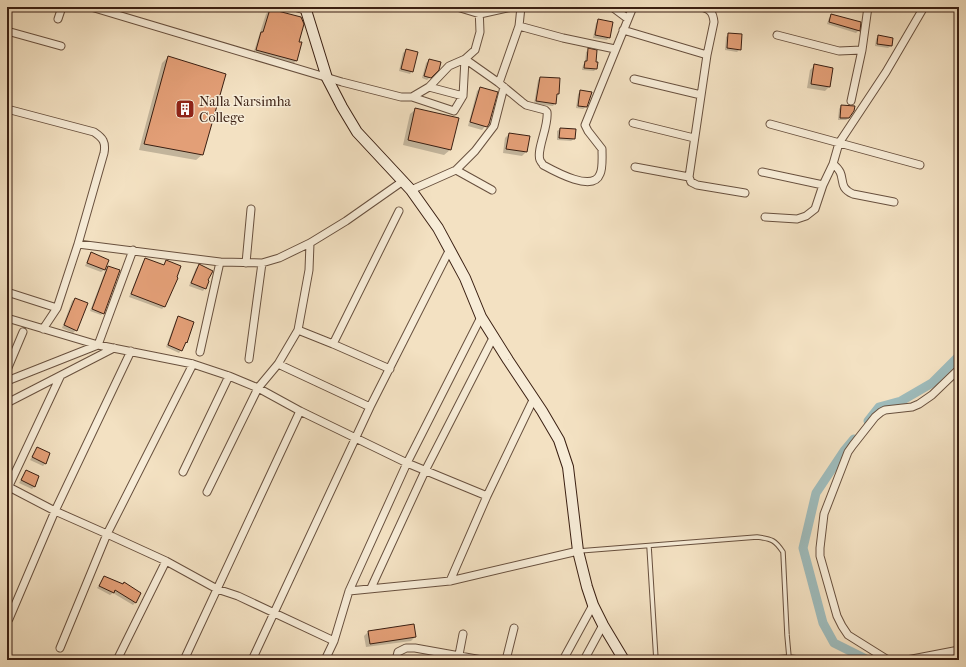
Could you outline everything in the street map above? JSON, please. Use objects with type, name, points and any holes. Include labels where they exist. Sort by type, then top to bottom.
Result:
[{"type":"street","points":[[58,19],[62,7]]},
{"type":"street","points":[[91,7],[327,78],[386,94],[401,97],[412,97],[454,111],[463,96],[465,59]]},
{"type":"street","points":[[294,7],[305,8],[327,78],[357,132],[411,190],[438,228],[465,278],[481,317],[534,398],[559,440],[568,467],[578,551],[587,586],[593,605],[624,660]]},
{"type":"street","points":[[457,7],[479,11],[512,7]]},
{"type":"street","points":[[411,190],[456,170],[475,151],[493,128],[502,85],[519,26],[521,7]]},
{"type":"street","points":[[612,7],[628,18]]},
{"type":"street","points":[[465,59],[502,85],[526,105],[545,110],[547,112],[547,123],[539,155],[543,165],[578,181],[591,181],[598,178],[601,174],[602,149],[585,125],[633,7]]},
{"type":"street","points":[[702,7],[713,13],[714,22],[707,55],[689,177],[691,182],[698,185],[745,193]]},
{"type":"street","points":[[851,100],[862,50],[868,7]]},
{"type":"street","points":[[765,217],[797,219],[806,216],[815,209],[822,185],[833,164],[839,143],[886,72],[924,7]]},
{"type":"street","points":[[412,97],[429,87],[449,66],[465,59],[475,50],[480,32],[479,11]]},
{"type":"street","points":[[519,26],[563,38],[615,49]]},
{"type":"street","points":[[623,30],[707,55]]},
{"type":"street","points":[[7,31],[61,46]]},
{"type":"street","points":[[777,34],[838,51],[862,50]]},
{"type":"street","points":[[634,79],[701,95]]},
{"type":"street","points":[[429,87],[463,96]]},
{"type":"street","points":[[7,110],[94,132],[102,137],[105,142],[104,153],[78,244],[57,308],[43,329]]},
{"type":"street","points":[[633,123],[694,138]]},
{"type":"street","points":[[770,124],[920,164]]},
{"type":"street","points":[[833,164],[839,168],[842,175],[843,186],[847,192],[894,202]]},
{"type":"street","points":[[635,167],[689,177]]},
{"type":"street","points":[[456,170],[492,190]]},
{"type":"street","points":[[762,172],[822,185]]},
{"type":"street","points":[[78,244],[220,262],[262,263],[279,258],[310,243],[346,221],[403,181]]},
{"type":"street","points":[[246,263],[251,209]]},
{"type":"street","points":[[334,344],[399,211]]},
{"type":"street","points":[[207,492],[258,388],[278,364],[298,330],[309,270],[310,243]]},
{"type":"street","points":[[252,660],[370,407],[450,249]]},
{"type":"street","points":[[7,381],[98,344],[133,250]]},
{"type":"street","points":[[200,352],[220,262]]},
{"type":"street","points":[[249,359],[262,263]]},
{"type":"street","points":[[7,292],[57,308]]},
{"type":"street","points":[[325,660],[334,641],[349,591],[407,463],[481,317]]},
{"type":"street","points":[[7,318],[114,348],[193,364],[230,376],[258,388],[300,411],[407,463],[487,496]]},
{"type":"street","points":[[298,330],[334,344],[390,370]]},
{"type":"street","points":[[7,370],[23,332]]},
{"type":"street","points":[[371,588],[425,471],[494,336]]},
{"type":"street","points":[[7,403],[114,348]]},
{"type":"street","points":[[9,619],[55,511],[131,351]]},
{"type":"street","points":[[60,648],[107,534],[193,364]]},
{"type":"street","points":[[278,364],[370,407]]},
{"type":"street","points":[[888,660],[848,635],[837,616],[820,556],[824,514],[848,452],[875,416],[885,410],[912,407],[919,404],[932,395],[959,369]]},
{"type":"street","points":[[183,472],[230,376]]},
{"type":"street","points":[[60,377],[8,488],[166,561],[217,588],[334,641]]},
{"type":"street","points":[[450,580],[487,496],[534,398]]},
{"type":"street","points":[[184,660],[300,411]]},
{"type":"street","points":[[349,591],[450,580],[578,551]]},
{"type":"street","points":[[117,660],[166,561]]},
{"type":"street","points":[[563,660],[593,605]]},
{"type":"street","points":[[584,660],[604,625]]},
{"type":"street","points":[[506,660],[514,628]]},
{"type":"street","points":[[458,658],[463,634]]},
{"type":"street","points":[[396,660],[398,652],[406,648],[415,648],[458,658],[482,660]]},
{"type":"street","points":[[907,660],[959,650]]},
{"type":"lane","points":[[578,551],[757,537],[770,538],[778,544],[783,552],[789,657]]},
{"type":"lane","points":[[649,546],[656,660]]},
{"type":"lane","points":[[751,660],[789,657],[817,660]]},
{"type":"building","points":[[270,9],[301,17],[304,24],[299,42],[302,42],[297,61],[256,50]]},
{"type":"building","points":[[831,14],[861,22],[860,31],[829,22]]},
{"type":"building","points":[[598,19],[613,22],[610,38],[595,35]]},
{"type":"building","points":[[728,33],[742,34],[741,50],[727,48]]},
{"type":"building","points":[[878,35],[893,38],[892,46],[877,44]]},
{"type":"building","points":[[588,48],[597,50],[597,69],[584,68],[585,61],[587,61]]},
{"type":"building","points":[[406,49],[418,52],[413,72],[401,69]]},
{"type":"building","name":"Nalla Narsimha College","points":[[168,56],[226,74],[203,155],[144,144]]},
{"type":"building","points":[[429,59],[441,62],[439,70],[431,78],[424,76]]},
{"type":"building","points":[[814,64],[833,68],[830,87],[811,84]]},
{"type":"building","points":[[540,77],[560,78],[559,94],[557,94],[556,104],[536,101]]},
{"type":"building","points":[[480,87],[498,92],[487,127],[470,122]]},
{"type":"building","points":[[580,90],[592,92],[587,107],[578,106]]},
{"type":"building","points":[[841,105],[855,106],[854,111],[849,118],[840,118]]},
{"type":"building","points":[[415,108],[459,118],[451,150],[408,140]]},
{"type":"building","points":[[560,128],[576,129],[575,139],[559,138]]},
{"type":"building","points":[[509,133],[530,136],[527,152],[506,149]]},
{"type":"building","points":[[91,252],[109,260],[105,270],[87,263]]},
{"type":"building","points":[[145,258],[164,265],[166,260],[181,266],[177,277],[178,278],[165,307],[131,294]]},
{"type":"building","points":[[199,264],[213,271],[208,280],[206,289],[191,283]]},
{"type":"building","points":[[108,266],[120,270],[104,314],[92,309]]},
{"type":"building","points":[[75,298],[88,303],[77,331],[64,325]]},
{"type":"building","points":[[178,316],[194,322],[187,343],[186,342],[182,351],[168,345]]},
{"type":"building","points":[[37,447],[50,453],[46,464],[32,457]]},
{"type":"building","points":[[26,470],[39,476],[35,487],[21,480]]},
{"type":"building","points":[[104,576],[123,584],[124,582],[141,593],[136,603],[115,590],[114,593],[99,586]]},
{"type":"building","points":[[414,624],[416,637],[370,644],[368,631]]},
{"type":"waterway","points":[[868,421],[879,407],[901,401],[932,383],[959,356]]},
{"type":"waterway","points":[[854,439],[844,451],[816,493],[803,548],[823,623],[834,643],[868,660]]},
{"type":"place","name":"Nalla Narsimha College","points":[[185,109]]}]
